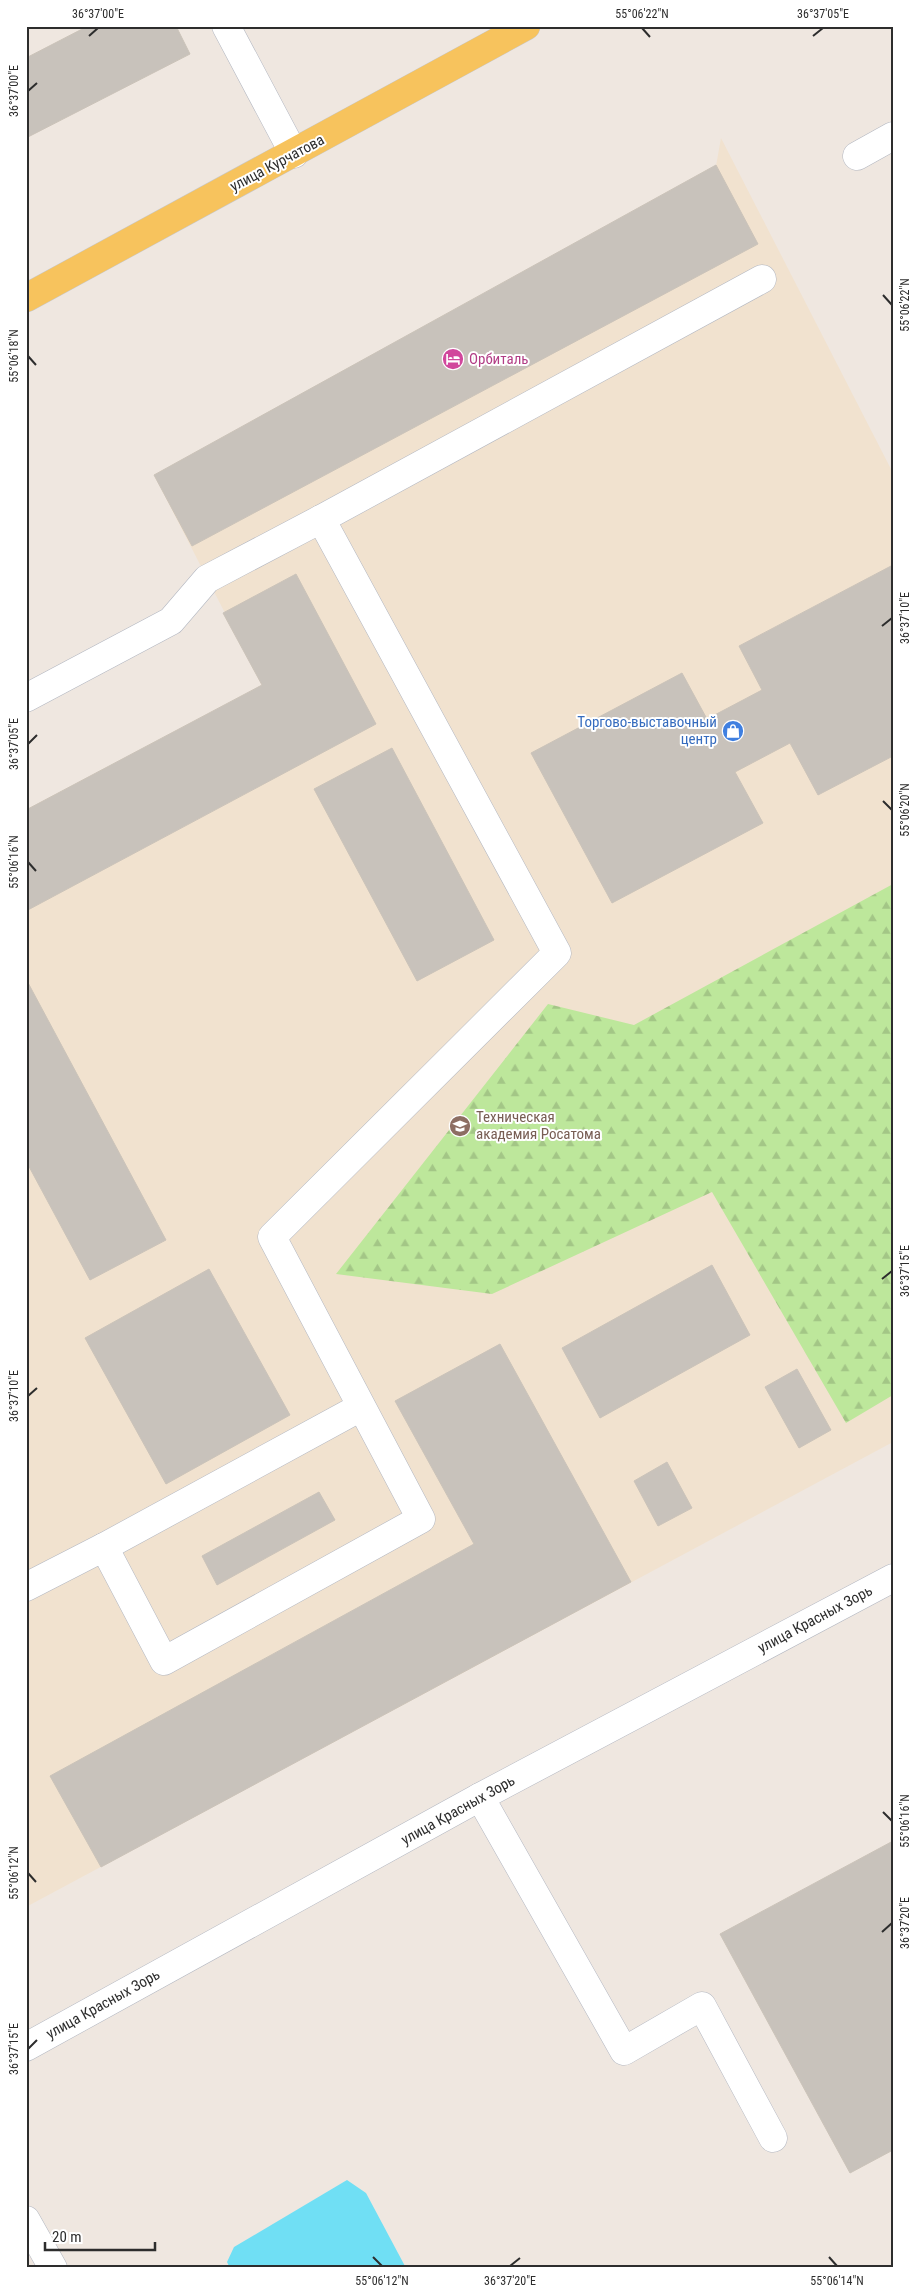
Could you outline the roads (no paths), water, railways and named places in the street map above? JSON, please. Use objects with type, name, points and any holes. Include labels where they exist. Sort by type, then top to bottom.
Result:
[{"type":"main road","name":"улица Курчатова","points":[[26,298],[294,154],[526,26]]},
{"type":"street","points":[[226,26],[294,154]]},
{"type":"street","points":[[857,156],[893,136]]},
{"type":"street","points":[[26,698],[171,621],[208,579],[762,278]]},
{"type":"street","points":[[104,1547],[164,1661],[421,1519],[272,1237],[557,953],[321,519]]},
{"type":"street","points":[[26,1586],[104,1547],[361,1408]]},
{"type":"street","name":"улица Красных Зорь","points":[[26,2047],[480,1797],[893,1578]]},
{"type":"street","points":[[480,1797],[624,2051],[702,2006],[773,2138]]},
{"type":"street","points":[[26,2220],[53,2268]]},
{"type":"water","points":[[347,2180],[366,2193],[406,2268],[308,2268],[307,2265],[301,2268],[230,2268],[227,2262],[234,2247]]},
{"type":"place","name":"Орбиталь","points":[[453,359]]},
{"type":"place","name":"Торгово-выставочный центр","points":[[733,731]]},
{"type":"place","name":"Техническая академия Росатома","points":[[460,1126]]}]
